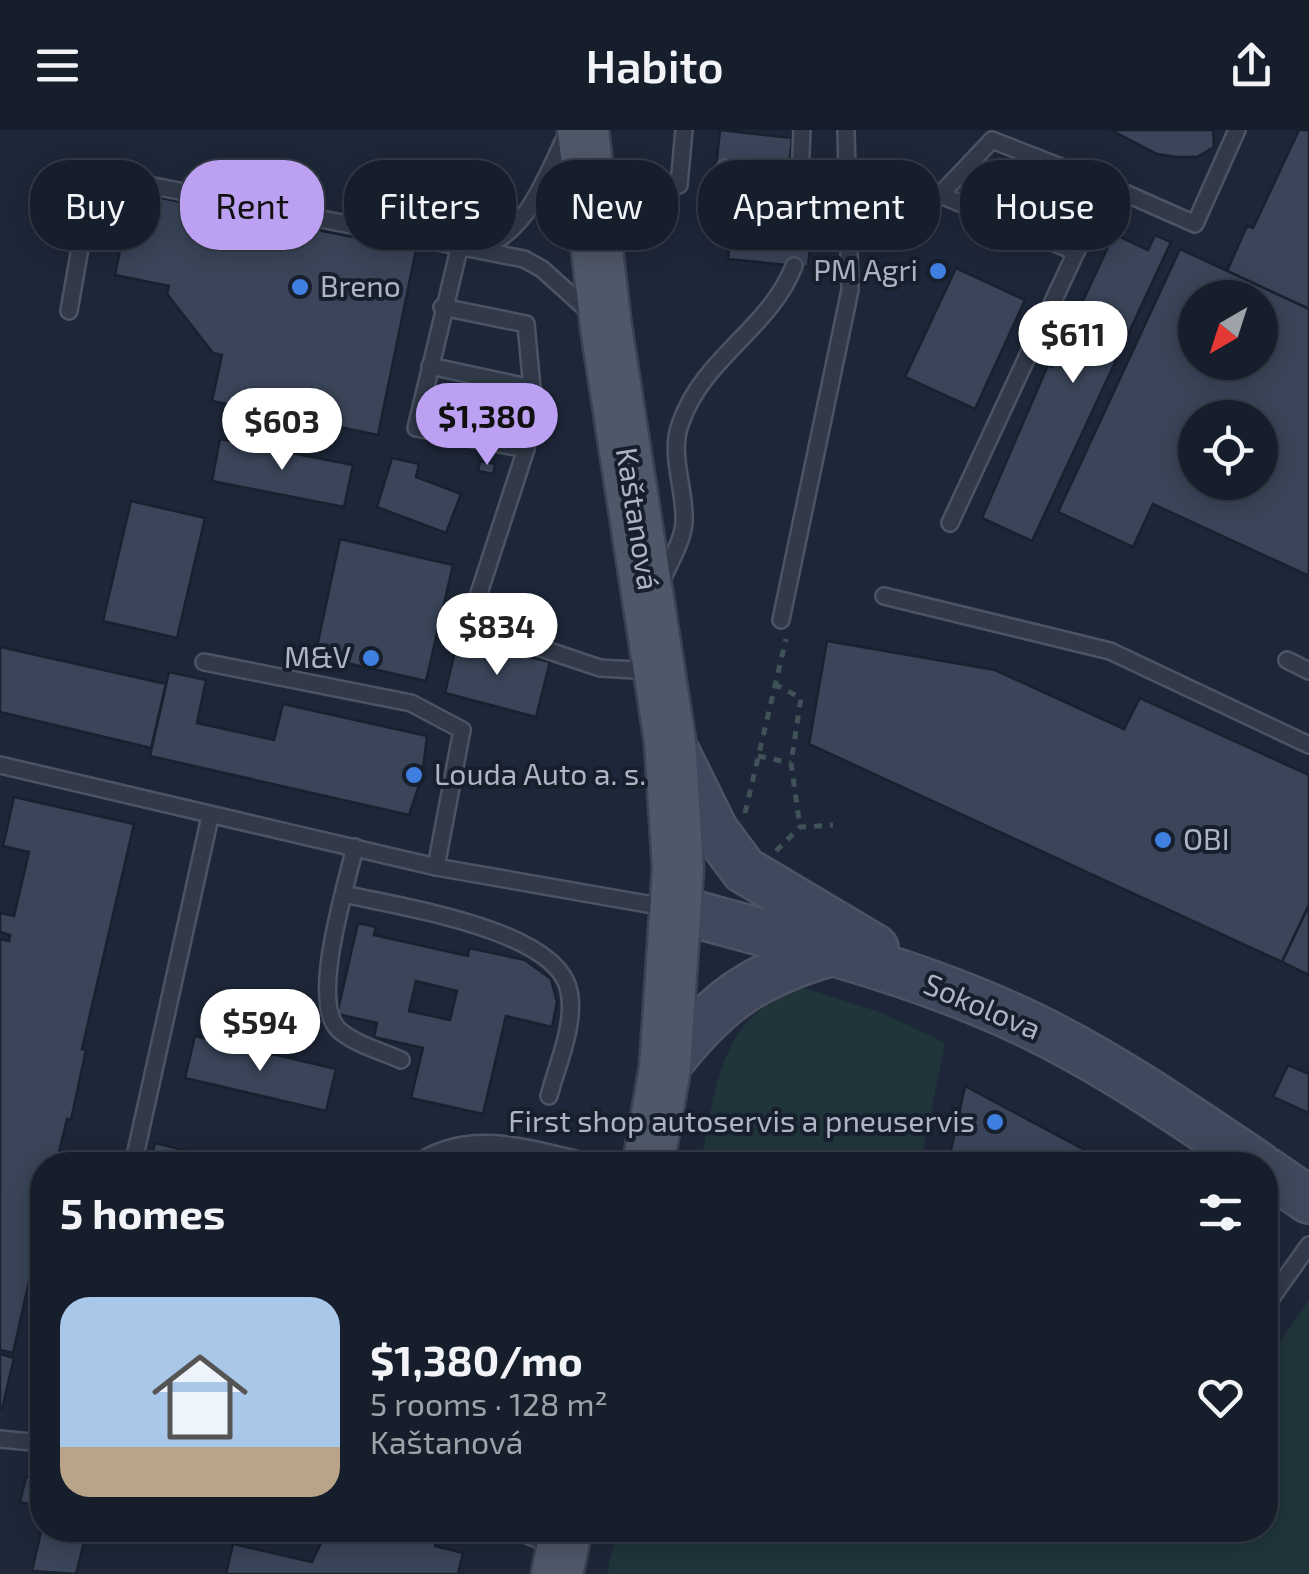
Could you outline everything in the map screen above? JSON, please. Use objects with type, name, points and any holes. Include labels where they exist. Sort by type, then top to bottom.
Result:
[{"type":"main road","name":"Kaštanová","points":[[583,130],[606,327],[670,741],[679,910],[665,1068],[650,1152]]},
{"type":"street","points":[[670,741],[715,831],[744,870],[936,986]]},
{"type":"street","name":"Sokolova","points":[[679,910],[936,986],[1031,1026],[1136,1082],[1239,1152]]},
{"type":"street","points":[[665,1068],[694,1030],[745,987],[776,969],[829,953]]},
{"type":"street","points":[[1278,1179],[1309,1200]]},
{"type":"lane","points":[[516,223],[528,210],[569,130]]},
{"type":"lane","points":[[679,185],[684,130]]},
{"type":"lane","points":[[801,160],[802,130]]},
{"type":"lane","points":[[846,130],[847,160]]},
{"type":"lane","points":[[1130,195],[1195,224],[1237,130]]},
{"type":"lane","points":[[973,160],[992,140],[1043,160]]},
{"type":"lane","points":[[70,312],[93,174],[344,223]]},
{"type":"lane","points":[[950,523],[1076,252],[940,196],[960,174]]},
{"type":"lane","points":[[459,250],[416,428],[526,449]]},
{"type":"lane","points":[[487,250],[524,259],[542,269],[606,327]]},
{"type":"lane","points":[[783,629],[850,290],[849,250]]},
{"type":"lane","points":[[650,607],[684,526],[676,446],[680,423],[703,378],[765,315],[786,288],[794,266]]},
{"type":"lane","points":[[442,307],[526,324],[532,388],[526,449],[469,624],[600,668],[660,671]]},
{"type":"lane","points":[[430,366],[532,388]]},
{"type":"lane","points":[[884,596],[1110,651],[1309,745]]},
{"type":"lane","points":[[1287,660],[1309,670]]},
{"type":"lane","points":[[204,662],[410,703],[462,730],[436,867]]},
{"type":"lane","points":[[0,765],[436,867],[679,910]]},
{"type":"lane","points":[[136,1152],[210,817]]},
{"type":"lane","points":[[354,848],[328,974],[328,1012],[339,1030],[401,1060]]},
{"type":"lane","points":[[344,894],[466,924],[532,946],[559,967],[570,991],[569,1022],[549,1096]]},
{"type":"lane","points":[[435,1152],[477,1140],[537,1152]]},
{"type":"lane","points":[[1278,1288],[1309,1244]]},
{"type":"lane","points":[[0,1439],[30,1442]]},
{"type":"path","points":[[742,826],[783,629]]},
{"type":"path","points":[[774,685],[801,698],[791,763],[800,827]]},
{"type":"path","points":[[758,756],[791,763]]},
{"type":"path","points":[[779,848],[800,827],[833,825]]},
{"type":"green space","points":[[804,988],[882,1013],[945,1043],[923,1152],[703,1152],[726,1057],[753,1016],[775,1000]]},
{"type":"green space","points":[[1309,1300],[1309,1574],[607,1574],[614,1542],[1278,1542],[1278,1344]]},
{"type":"building","points":[[720,130],[792,138],[790,160],[717,160]]},
{"type":"building","points":[[1111,130],[1213,130],[1214,147],[1197,157],[1157,154]]},
{"type":"building","points":[[1299,130],[1309,130],[1309,309],[1278,295],[1278,280],[1246,280],[1227,271],[1247,226],[1253,228]]},
{"type":"building","points":[[160,198],[180,202],[180,250],[324,250],[324,231],[344,235],[344,250],[416,250],[378,435],[212,401],[222,355],[213,353],[167,294],[169,286],[115,275],[120,250],[160,250]]},
{"type":"building","points":[[1155,235],[1171,242],[1032,541],[982,518],[1048,365],[1052,367],[1107,250],[1130,250],[1130,242],[1148,250]]},
{"type":"building","points":[[1180,249],[1247,280],[1178,280],[1178,380],[1278,380],[1278,295],[1309,309],[1309,576],[1153,504],[1133,547],[1058,512]]},
{"type":"building","points":[[729,250],[810,250],[808,267],[728,259]]},
{"type":"building","points":[[956,268],[1025,300],[975,409],[905,377]]},
{"type":"building","points":[[220,439],[353,465],[344,507],[212,481]]},
{"type":"building","points":[[392,458],[419,464],[416,477],[461,494],[446,533],[377,507]]},
{"type":"building","points":[[480,461],[495,464],[493,474],[478,471]]},
{"type":"building","points":[[131,501],[205,518],[177,638],[103,621]]},
{"type":"building","points":[[340,539],[453,565],[426,681],[315,656]]},
{"type":"building","points":[[458,639],[550,662],[536,717],[445,693]]},
{"type":"building","name":"OBI","points":[[827,641],[995,670],[1124,729],[1140,698],[1309,775],[1309,905],[1282,962],[809,744]]},
{"type":"building","points":[[0,647],[166,684],[151,748],[0,712]]},
{"type":"building","points":[[169,672],[206,680],[197,723],[274,740],[283,704],[427,736],[422,777],[409,815],[150,756]]},
{"type":"building","points":[[14,797],[134,824],[82,1049],[86,1050],[71,1120],[67,1119],[59,1152],[30,1152],[30,1277],[13,1353],[0,1350],[0,939],[9,941],[10,935],[0,932],[0,913],[14,916],[29,852],[3,846]]},
{"type":"building","points":[[1309,905],[1309,975],[1282,962]]},
{"type":"building","points":[[358,923],[376,927],[374,935],[468,956],[469,948],[525,960],[551,979],[557,1002],[552,1027],[506,1016],[483,1114],[411,1098],[423,1048],[374,1037],[377,1023],[337,1014]],"holes":[[[416,981],[457,991],[450,1020],[409,1011]]]},
{"type":"building","points":[[195,1036],[336,1069],[326,1111],[185,1078]]},
{"type":"building","points":[[1288,1065],[1309,1074],[1309,1113],[1273,1097]]},
{"type":"building","name":"First shop autoservis a pneuservis","points":[[965,1086],[1089,1152],[951,1152]]},
{"type":"building","points":[[155,1143],[192,1152],[153,1152]]},
{"type":"building","points":[[0,1354],[14,1358],[2,1409],[0,1408]]},
{"type":"building","points":[[26,1477],[30,1478],[30,1504],[20,1502]]},
{"type":"building","points":[[39,1542],[84,1542],[76,1574],[32,1571]]},
{"type":"building","points":[[321,1542],[436,1542],[435,1546],[463,1553],[458,1574],[226,1574],[233,1544],[312,1562]]},
{"type":"place","name":"PM Agri","points":[[938,271]]},
{"type":"place","name":"Breno","points":[[300,287]]},
{"type":"place","name":"M&V","points":[[371,658]]},
{"type":"place","name":"Louda Auto a. s.","points":[[414,775]]},
{"type":"place","name":"OBI","points":[[1163,840]]},
{"type":"place","name":"First shop autoservis a pneuservis","points":[[995,1122]]}]
